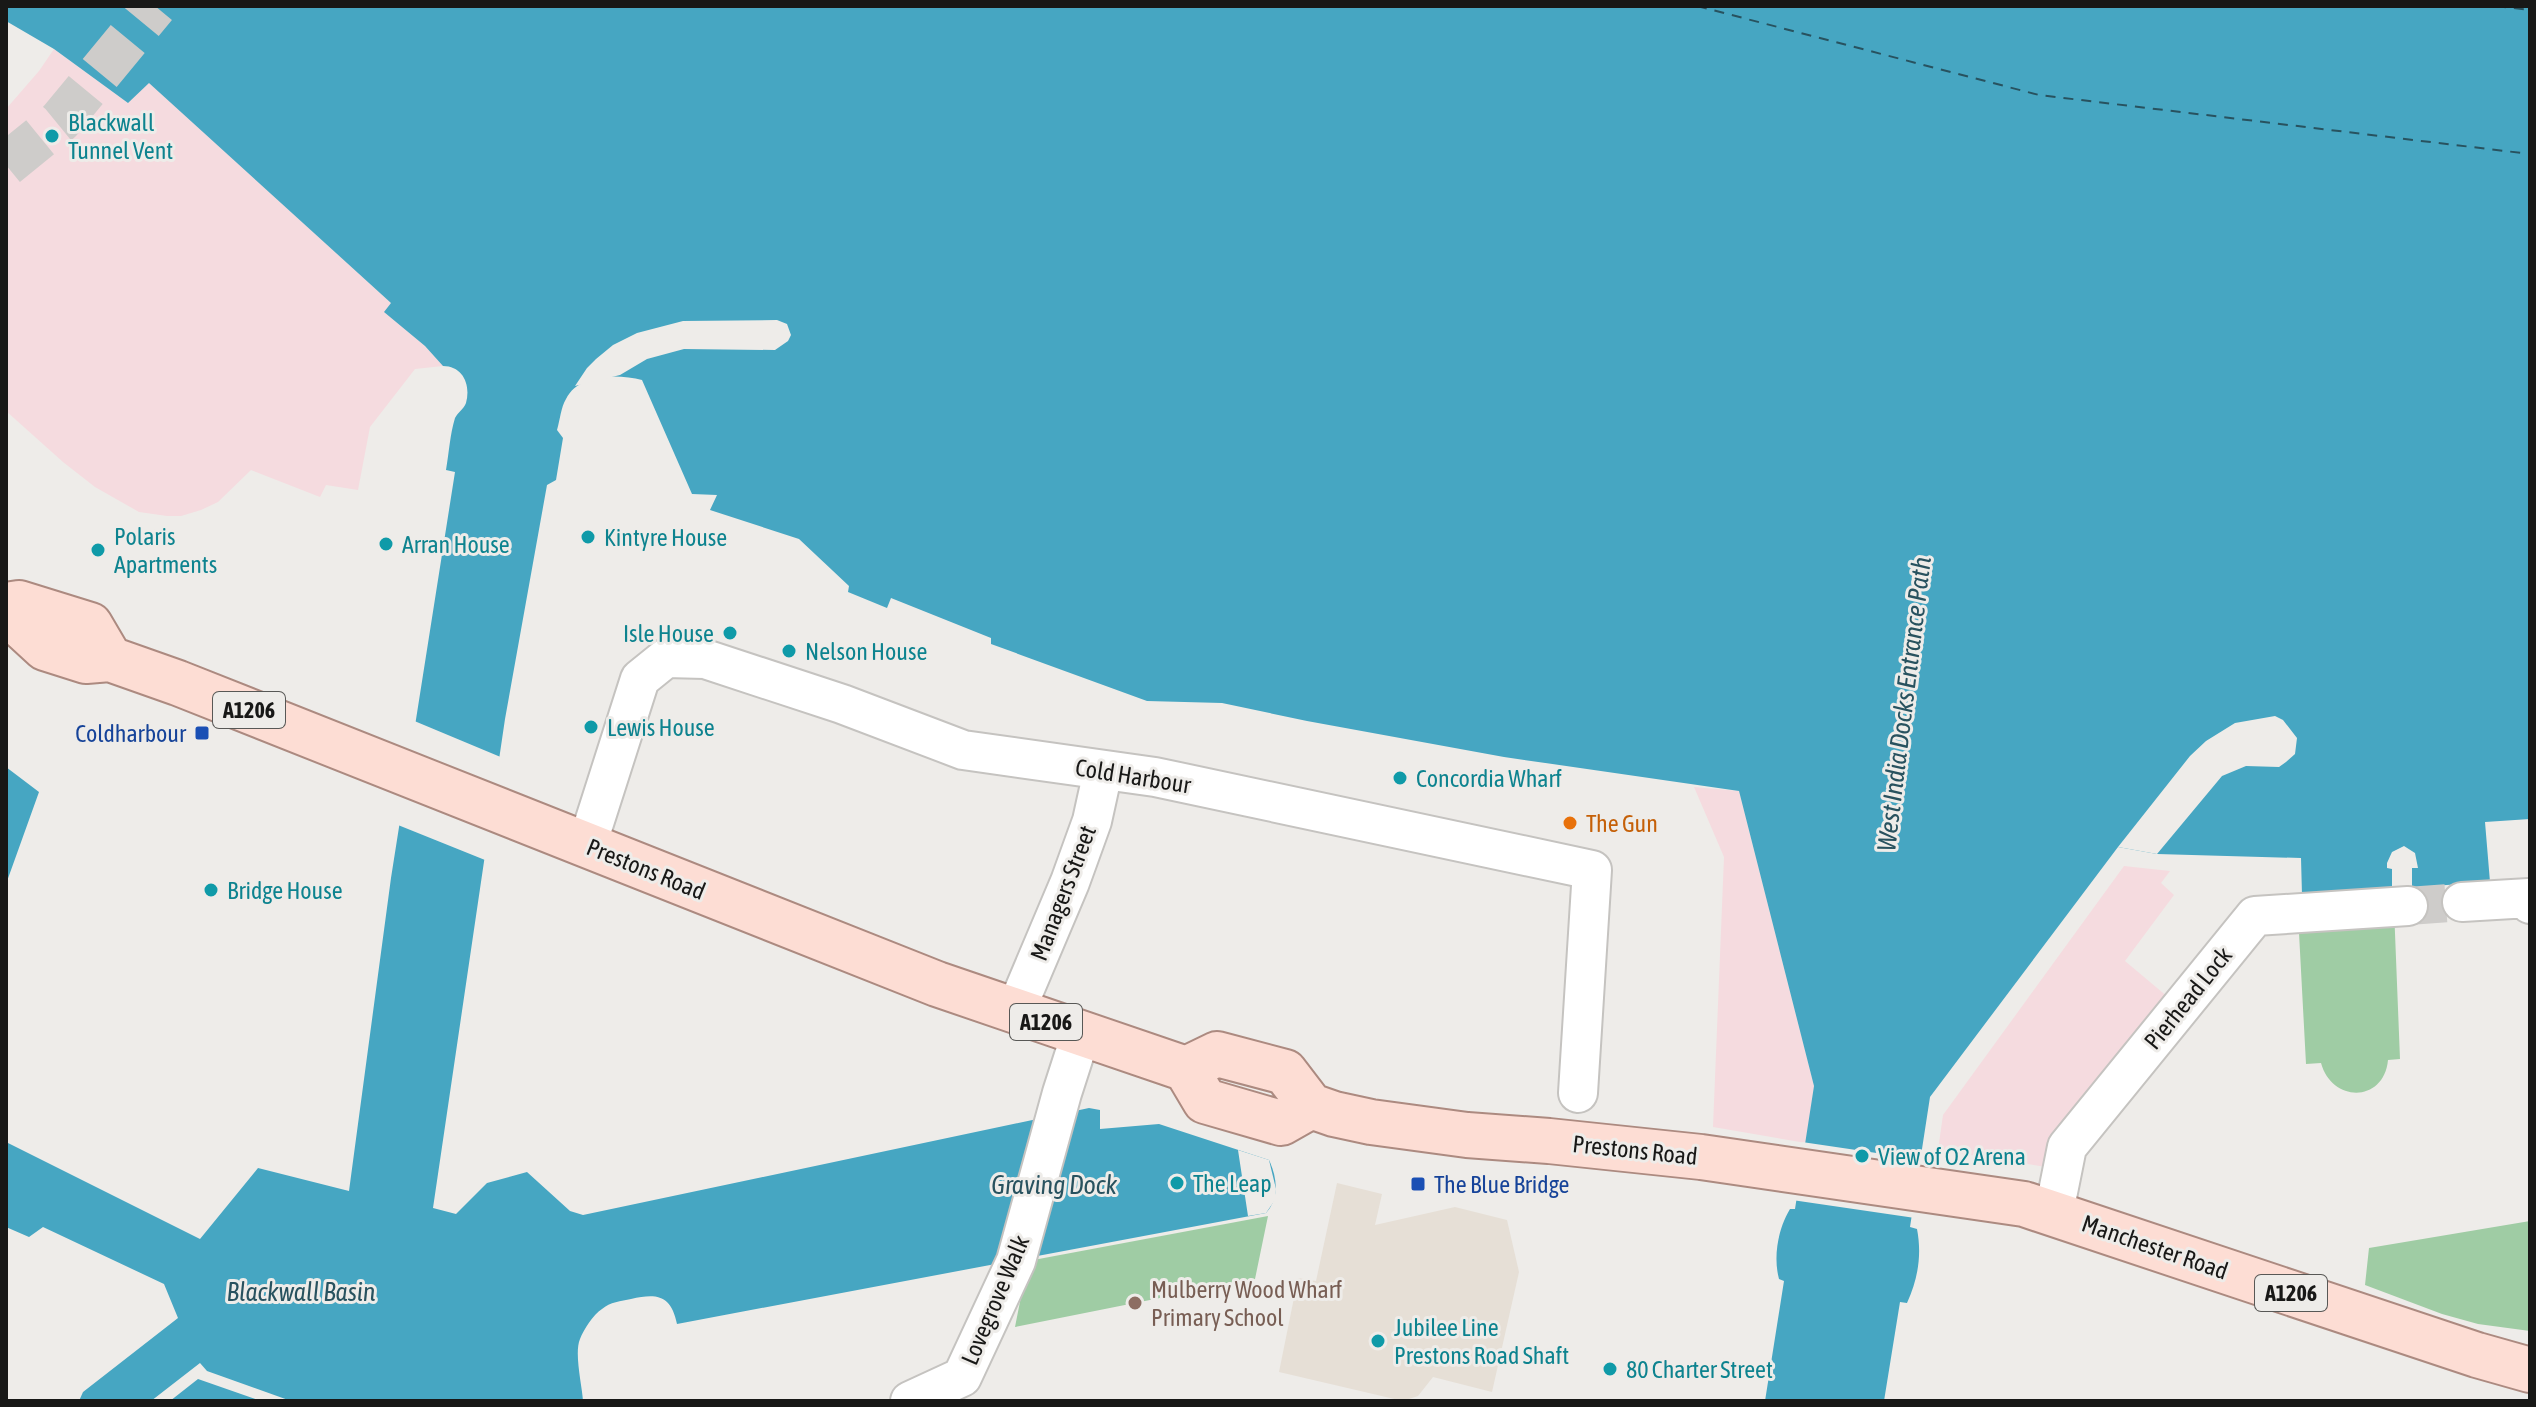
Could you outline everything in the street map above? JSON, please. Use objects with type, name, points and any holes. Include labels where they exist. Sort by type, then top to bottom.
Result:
[{"type":"main road","points":[[6,605],[19,603],[90,625],[110,659]]},
{"type":"main road","name":"Prestons Road","points":[[6,618],[20,625],[26,651],[86,661],[110,659],[202,692],[937,984],[1186,1069],[1205,1101],[1281,1123],[1311,1106],[1334,1114],[1428,1131],[1701,1157],[1945,1193]]},
{"type":"main road","name":"Manchester Road","points":[[1945,1193],[2024,1204],[2054,1212],[2477,1355],[2530,1370]]},
{"type":"street","name":"Cold Harbour","points":[[587,845],[640,679],[666,658],[705,659],[842,704],[963,750],[1155,777],[1592,870],[1578,1093]]},
{"type":"street","name":"Managers Street","points":[[1015,1012],[1070,882],[1092,821],[1103,771]]},
{"type":"street","points":[[2462,902],[2529,898],[2530,904]]},
{"type":"street","name":"Pierhead Lock","points":[[2054,1212],[2067,1147],[2255,916],[2408,906]]},
{"type":"street","name":"Lovegrove Walk","points":[[912,1399],[962,1377],[1016,1261],[1081,1034]]},
{"type":"shaded area","points":[[54,49],[128,103],[149,82],[391,303],[385,312],[443,366],[415,369],[370,427],[358,490],[326,485],[320,497],[251,470],[218,502],[201,510],[181,516],[139,512],[95,487],[6,411],[6,109]]},
{"type":"shaded area","points":[[1694,787],[1739,791],[1814,1086],[1806,1143],[1713,1127],[1724,857]]},
{"type":"shaded area","points":[[2124,866],[2170,871],[2161,883],[2174,895],[2125,961],[2175,1003],[2046,1167],[1938,1150],[1943,1115]]},
{"type":"shaded area","points":[[1337,1183],[1382,1194],[1375,1225],[1455,1207],[1507,1220],[1519,1272],[1492,1392],[1433,1377],[1418,1396],[1403,1401],[1279,1372],[1298,1278],[1316,1281]]},
{"type":"green space","points":[[2394,908],[2400,1059],[2388,1060],[2384,1074],[2368,1090],[2357,1093],[2346,1091],[2327,1076],[2321,1063],[2306,1064],[2298,914]]},
{"type":"green space","points":[[1268,1216],[1255,1279],[1015,1327],[1028,1261]]},
{"type":"green space","points":[[2530,1221],[2530,1331],[2478,1324],[2442,1314],[2365,1285],[2369,1248]]},
{"type":"water","points":[[6,6],[2530,6],[2530,819],[2485,822],[2490,882],[2302,895],[2301,858],[2157,854],[2118,847],[1930,1097],[1910,1227],[1917,1229],[1918,1267],[1907,1303],[1900,1302],[1884,1401],[1765,1401],[1784,1281],[1779,1279],[1777,1270],[1778,1243],[1790,1209],[1795,1209],[1814,1086],[1739,791],[1504,757],[1222,703],[1147,701],[991,644],[991,638],[891,598],[887,608],[848,592],[849,586],[799,539],[710,510],[717,495],[692,494],[642,380],[611,377],[589,380],[572,390],[566,399],[557,430],[563,438],[556,480],[547,485],[505,719],[433,1208],[456,1214],[487,1183],[527,1172],[570,1211],[583,1215],[1089,1108],[1100,1110],[1100,1129],[1159,1124],[1269,1160],[1276,1187],[1274,1201],[1266,1213],[677,1324],[671,1307],[662,1298],[648,1296],[616,1302],[595,1315],[578,1345],[583,1401],[79,1401],[83,1392],[178,1318],[164,1284],[43,1227],[29,1237],[6,1227],[6,1142],[200,1239],[258,1168],[349,1191],[391,878],[455,472],[446,470],[455,418],[466,403],[467,390],[464,378],[456,369],[443,366],[425,346],[384,312],[391,303],[149,83],[128,103],[54,49],[6,21]]},
{"type":"water","points":[[6,767],[39,792],[6,884]]},
{"type":"pier","points":[[777,320],[787,324],[791,335],[775,350],[684,349],[647,359],[620,375],[575,386],[596,359],[613,345],[637,333],[683,321]]},
{"type":"pier","points":[[2275,716],[2283,720],[2297,738],[2295,754],[2286,762],[2279,767],[2246,766],[2222,776],[2157,854],[2118,847],[2190,756],[2206,741],[2235,723]]},
{"type":"pier","points":[[412,720],[503,758],[485,860],[398,825]]},
{"type":"pier","points":[[2404,846],[2415,853],[2418,868],[2412,868],[2412,886],[2392,888],[2392,869],[2387,868],[2387,863],[2392,852]]},
{"type":"pier","points":[[1802,1142],[1924,1160],[1915,1218],[1792,1200]]},
{"type":"pier","points":[[1238,1150],[1269,1160],[1276,1189],[1275,1200],[1266,1213],[1248,1216]]},
{"type":"pier","points":[[200,1363],[207,1371],[291,1401],[261,1401],[198,1379],[170,1401],[151,1401]]},
{"type":"ferry route","points":[[1697,6],[2039,95],[2530,154]]},
{"type":"ferry route","points":[[2496,6],[2530,10]]},
{"type":"tunnel","points":[[6,165],[60,121],[155,6]]},
{"type":"tunnel","points":[[2408,906],[2462,902]]},
{"type":"place","name":"Blackwall Tunnel Vent","points":[[52,136]]},
{"type":"place","name":"Kintyre House","points":[[588,537]]},
{"type":"place","name":"Arran House","points":[[386,544]]},
{"type":"place","name":"Polaris Apartments","points":[[98,550]]},
{"type":"place","name":"Isle House","points":[[730,633]]},
{"type":"place","name":"Nelson House","points":[[789,651]]},
{"type":"place","name":"Lewis House","points":[[591,727]]},
{"type":"place","name":"Coldharbour","points":[[202,733]]},
{"type":"place","name":"Concordia Wharf","points":[[1400,778]]},
{"type":"place","name":"The Gun","points":[[1570,823]]},
{"type":"place","name":"Bridge House","points":[[211,890]]},
{"type":"place","name":"View of O2 Arena","points":[[1862,1156]]},
{"type":"place","name":"The Leap","points":[[1177,1183]]},
{"type":"place","name":"The Blue Bridge","points":[[1418,1184]]},
{"type":"place","name":"Mulberry Wood Wharf Primary School","points":[[1135,1303]]},
{"type":"place","name":"Jubilee Line Prestons Road Shaft","points":[[1378,1341]]},
{"type":"place","name":"80 Charter Street","points":[[1610,1369]]},
{"type":"water label","name":"West India Docks Entrance Path","points":[[1904,704]]},
{"type":"water label","name":"Graving Dock","points":[[1054,1185]]},
{"type":"water label","name":"Blackwall Basin","points":[[301,1292]]}]
